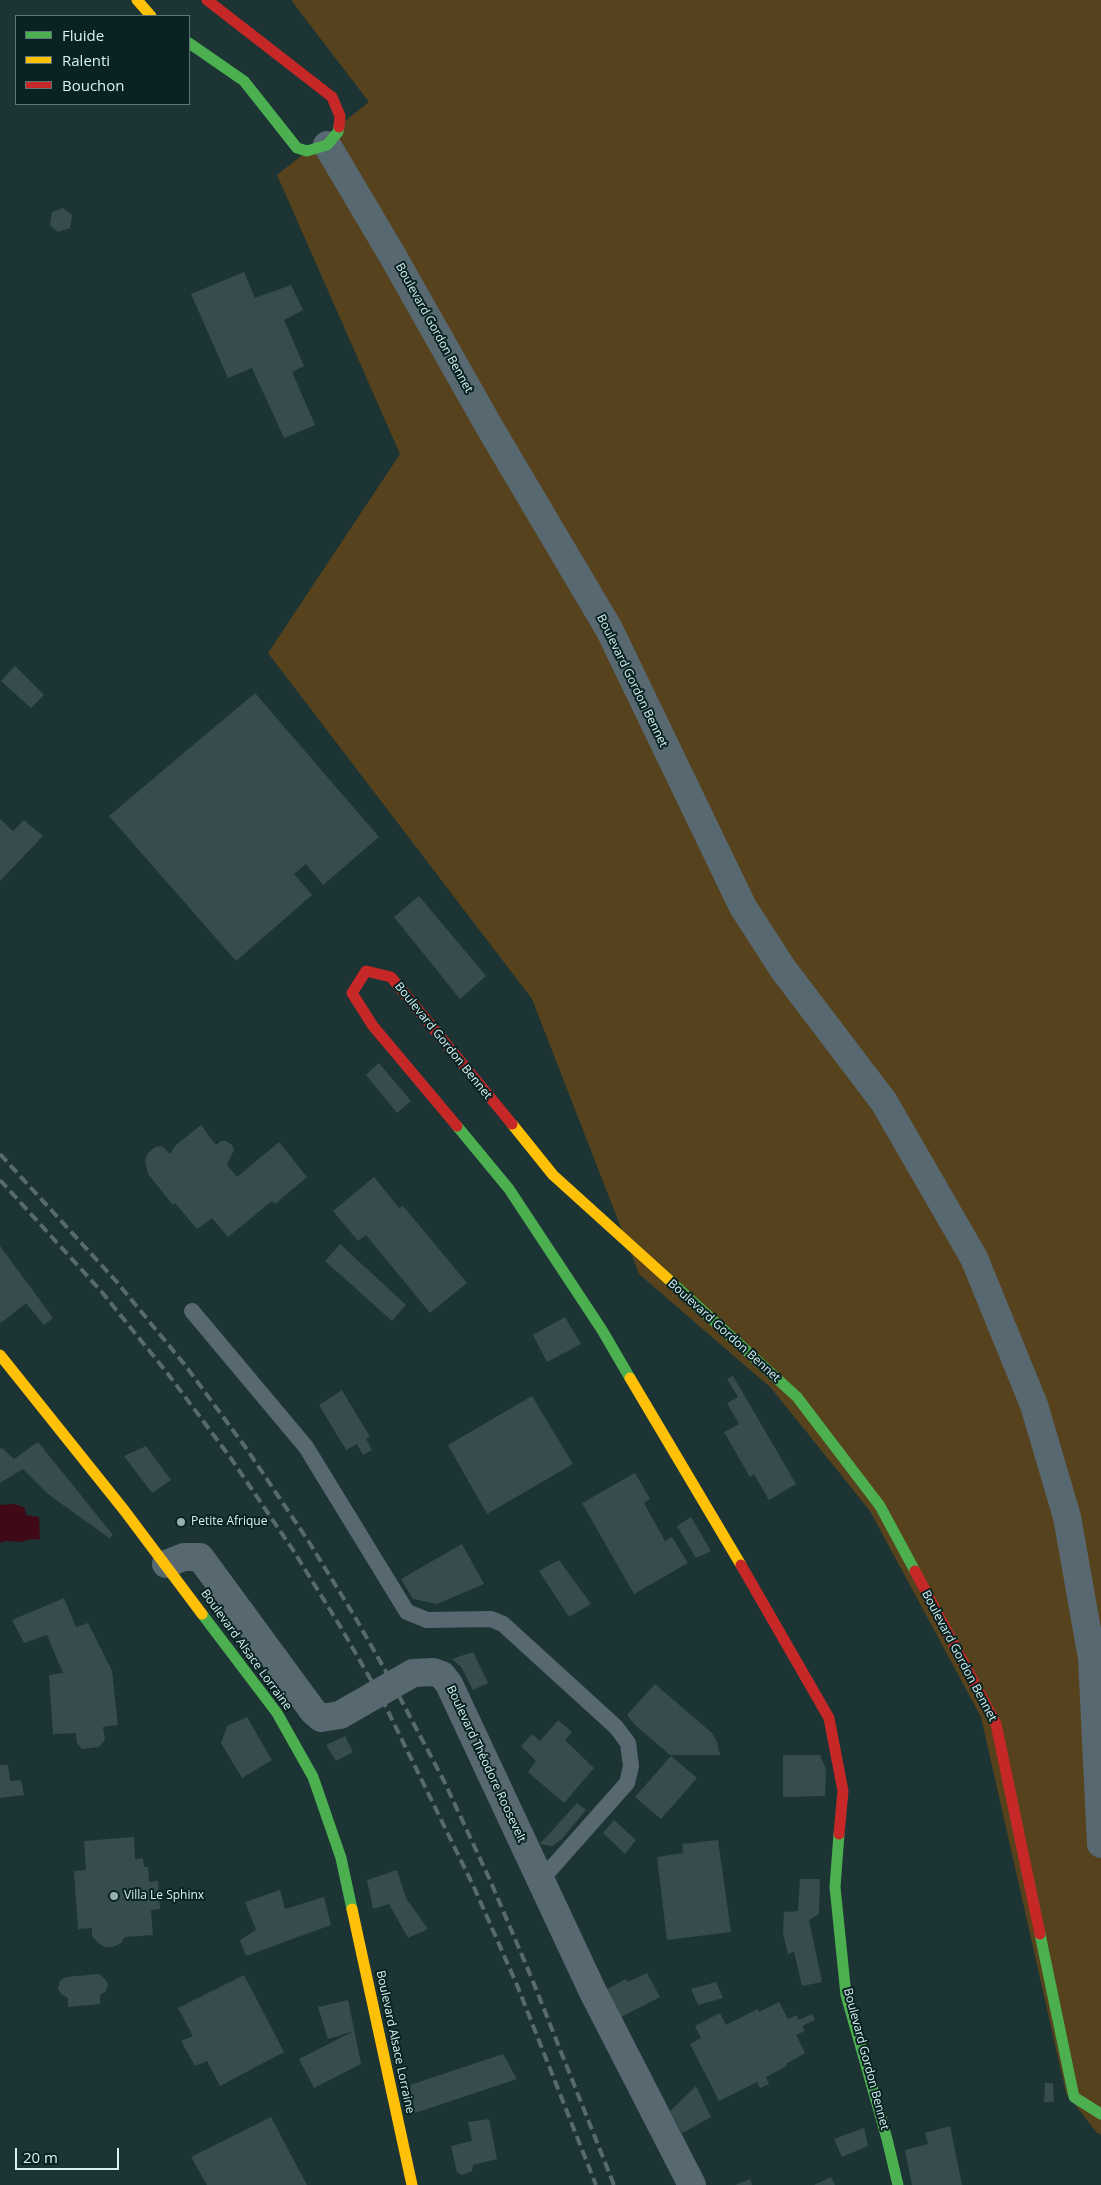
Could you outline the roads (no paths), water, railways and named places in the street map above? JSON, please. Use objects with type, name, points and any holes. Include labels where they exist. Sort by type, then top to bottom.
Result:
[{"type":"street","points":[[137,0],[150,15]]},
{"type":"street","points":[[190,44],[244,82],[297,148],[307,151],[327,145],[338,132],[340,116],[332,97],[207,0]]},
{"type":"street","name":"Boulevard Gordon Bennet","points":[[327,145],[391,253],[490,428],[609,629],[743,907],[783,969],[884,1102],[974,1258],[1034,1405],[1067,1517],[1092,1658],[1101,1844]]},
{"type":"street","name":"Boulevard Gordon Bennet","points":[[898,2185],[887,2138],[846,1995],[835,1887],[843,1790],[829,1718],[740,1561],[602,1330],[509,1189],[372,1026],[352,993],[366,971],[391,977],[553,1175],[798,1397],[880,1506],[996,1724],[1074,2096],[1101,2114]]},
{"type":"street","name":"Boulevard Alsace Lorraine","points":[[0,1355],[166,1564],[277,1713],[313,1778],[341,1858],[412,2185]]},
{"type":"street","name":"Boulevard Théodore Roosevelt","points":[[166,1564],[184,1557],[200,1557],[313,1712],[321,1718],[340,1715],[414,1674],[433,1672],[442,1675],[449,1684],[593,1992],[692,2185]]},
{"type":"lane","points":[[192,1311],[306,1447],[407,1612],[427,1620],[491,1619],[503,1624],[616,1726],[628,1743],[630,1766],[627,1783],[541,1880]]},
{"type":"railway","points":[[0,1154],[116,1281],[185,1365],[246,1448],[309,1542],[355,1617],[444,1781],[490,1880],[532,1979],[614,2185]]},
{"type":"railway","points":[[0,1180],[101,1291],[168,1374],[230,1457],[293,1550],[340,1626],[383,1701],[473,1885],[517,1985],[596,2185]]},
{"type":"place","name":"Petite Afrique","points":[[181,1522]]},
{"type":"place","name":"Villa Le Sphinx","points":[[114,1896]]}]
